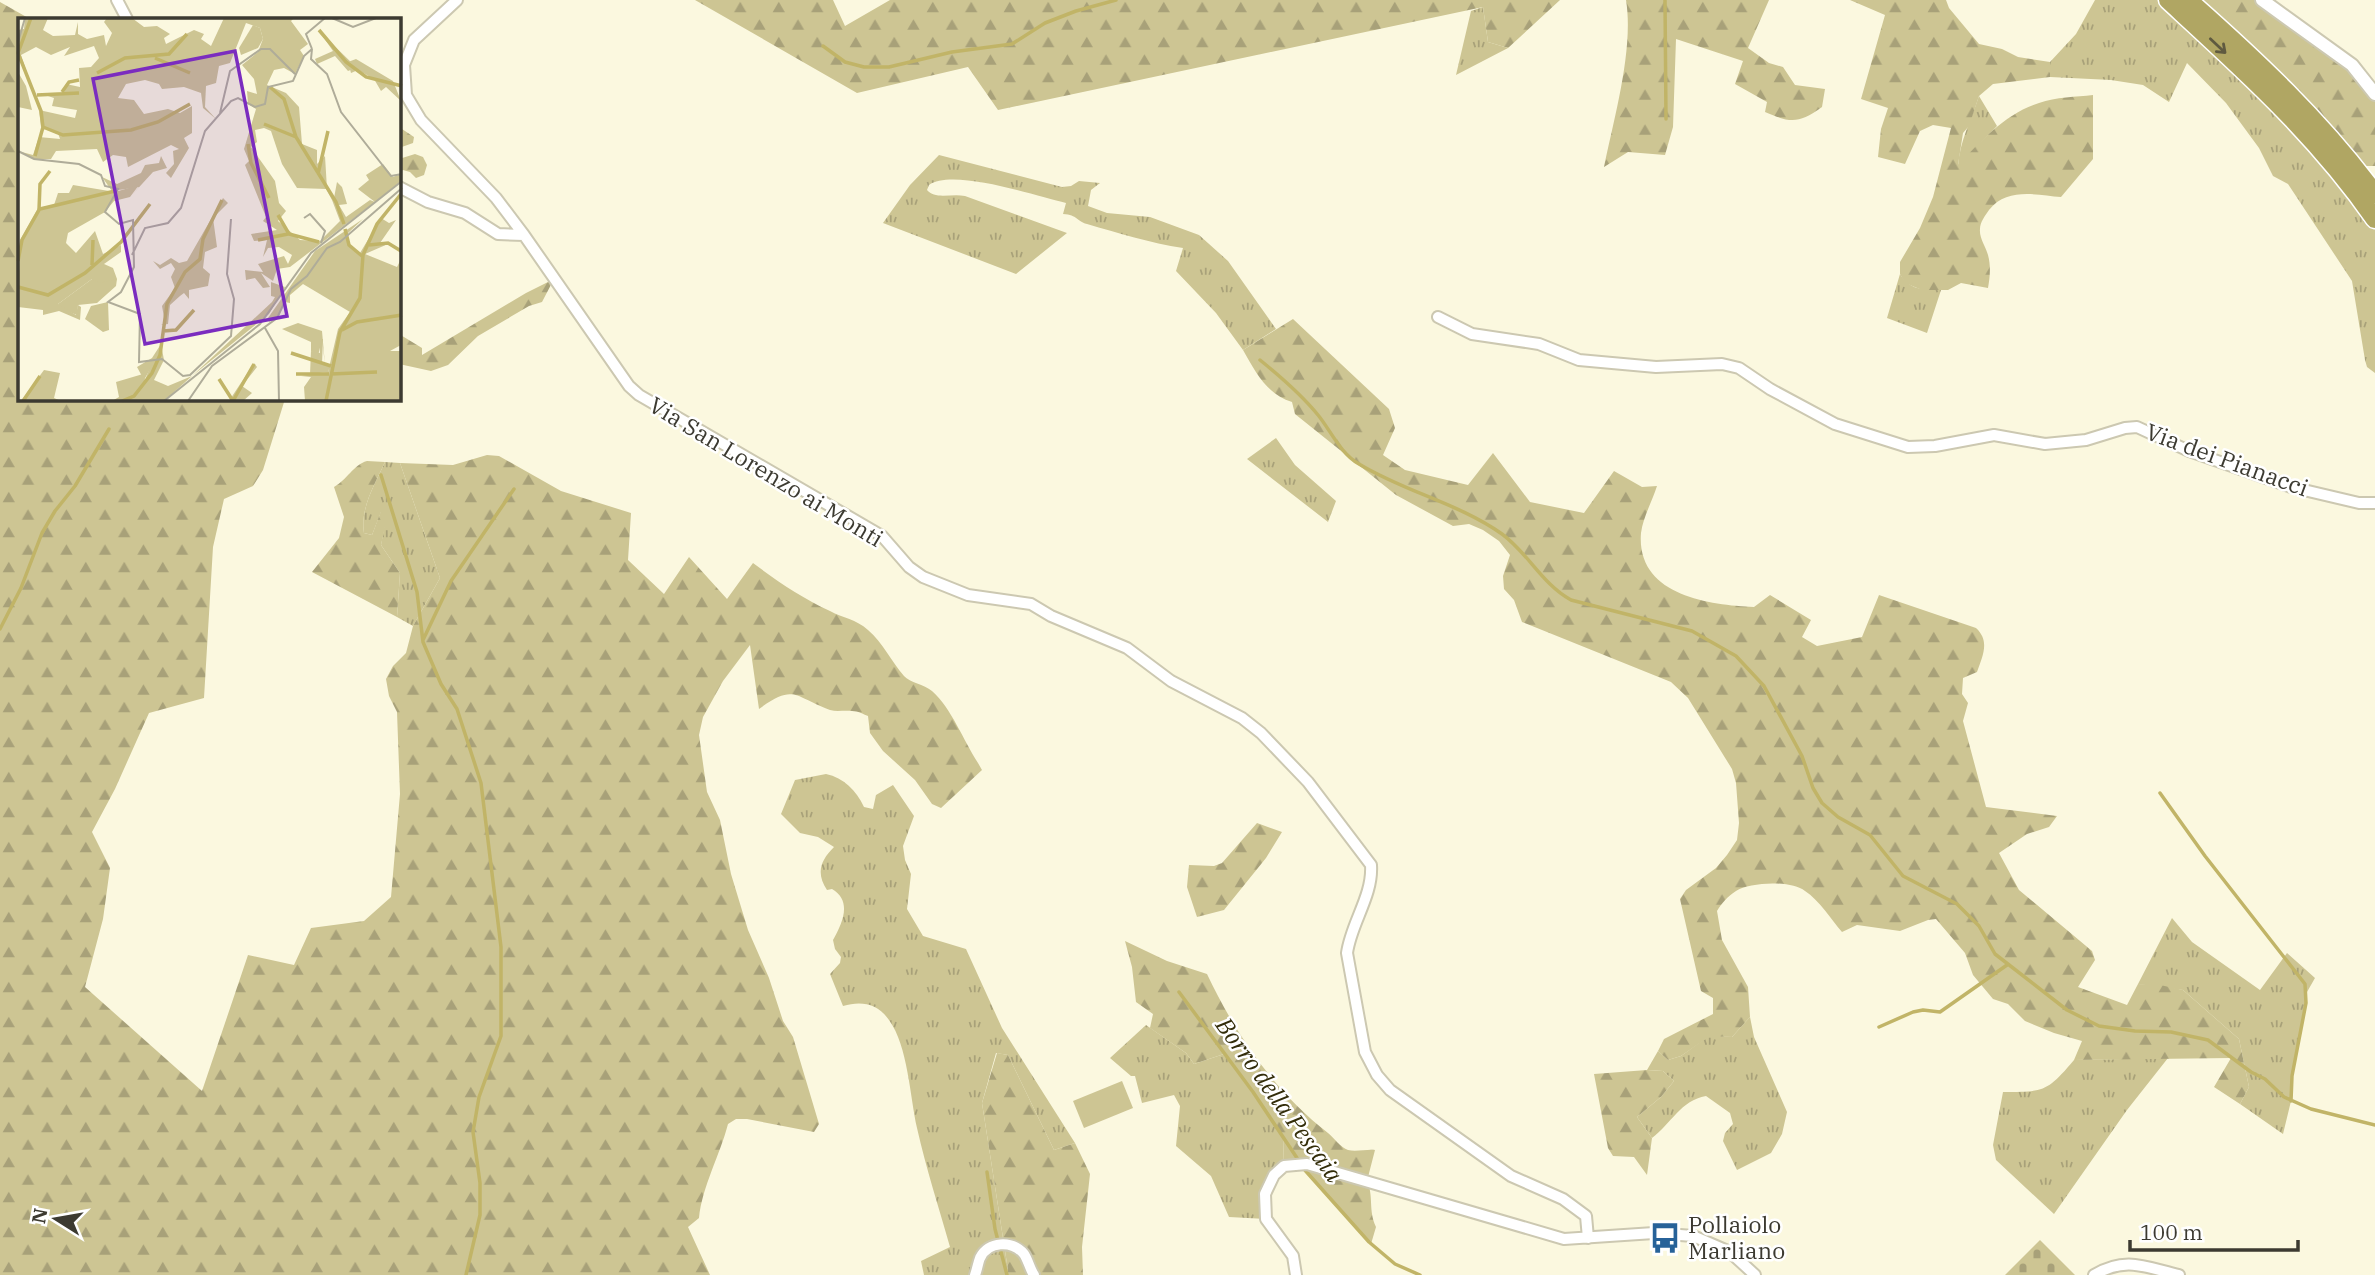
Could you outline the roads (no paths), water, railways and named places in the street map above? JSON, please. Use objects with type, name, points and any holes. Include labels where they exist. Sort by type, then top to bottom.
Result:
[{"type":"highway","points":[[2168,0],[2286,110],[2327,154],[2375,219]]},
{"type":"highway","points":[[2188,0],[2244,49],[2297,101],[2375,194]]},
{"type":"street","points":[[117,0],[126,18]]},
{"type":"street","name":"Via San Lorenzo ai Monti","points":[[457,0],[414,40],[404,65],[406,95],[421,120],[495,198],[629,386],[639,395],[882,536],[909,567],[923,578],[968,594],[1031,604],[1051,616],[1127,648],[1171,681],[1242,718],[1261,733],[1307,782],[1371,865],[1372,877],[1349,937],[1347,953],[1365,1052],[1377,1075],[1390,1090],[1511,1176],[1572,1204],[1586,1216],[1588,1238]]},
{"type":"street","points":[[2262,0],[2352,65],[2375,94]]},
{"type":"street","points":[[401,188],[428,202],[465,213],[498,234],[524,236]]},
{"type":"street","name":"Via dei Pianacci","points":[[1438,317],[1472,334],[1539,344],[1579,360],[1656,367],[1722,364],[1740,368],[1770,389],[1835,424],[1908,447],[1935,446],[1994,435],[2045,444],[2086,440],[2137,427],[2189,451],[2291,487],[2358,503],[2375,503]]},
{"type":"street","points":[[1296,1275],[1293,1256],[1266,1219],[1265,1194],[1274,1175],[1284,1166],[1295,1164],[1307,1164],[1564,1239],[1665,1233],[1693,1236],[1730,1252],[1755,1275]]},
{"type":"street","points":[[975,1275],[980,1257],[986,1250],[995,1245],[1010,1245],[1024,1254],[1034,1275]]},
{"type":"street","points":[[2094,1275],[2111,1265],[2134,1264],[2179,1275]]},
{"type":"waterway","points":[[823,46],[845,62],[864,67],[889,67],[952,52],[1012,44],[1045,23],[1116,0]]},
{"type":"waterway","points":[[1665,0],[1666,119]]},
{"type":"waterway","points":[[1260,360],[1305,400],[1352,459],[1377,474],[1485,523],[1520,550],[1552,586],[1571,600],[1692,631],[1736,656],[1764,686],[1802,756],[1813,788],[1822,803],[1838,817],[1870,835],[1903,876],[1957,904],[1979,926],[1995,954],[2067,1010],[2099,1026],[2171,1032],[2208,1040],[2251,1072],[2265,1079],[2284,1097],[2311,1109],[2375,1125]]},
{"type":"waterway","points":[[0,629],[21,588],[42,533],[75,486],[109,429]]},
{"type":"waterway","points":[[381,475],[417,592],[423,642],[441,684],[457,709],[481,783],[501,947],[501,1036],[479,1097],[473,1132],[480,1183],[480,1215],[466,1275]]},
{"type":"waterway","points":[[423,640],[451,581],[514,489]]},
{"type":"waterway","points":[[2160,793],[2205,856],[2305,984],[2306,1003],[2292,1076],[2291,1101]]},
{"type":"waterway","points":[[1879,1027],[1913,1012],[1940,1012],[2007,965]]},
{"type":"waterway","name":"Borro della Pescaia","points":[[1179,992],[1253,1092],[1299,1161]]},
{"type":"waterway","name":"Borro della Pescaia","points":[[1303,1168],[1369,1242],[1395,1264],[1420,1275]]},
{"type":"waterway","points":[[987,1172],[995,1229],[1007,1275]]},
{"type":"place","name":"Pollaiolo Marliano","points":[[1665,1238]]}]
